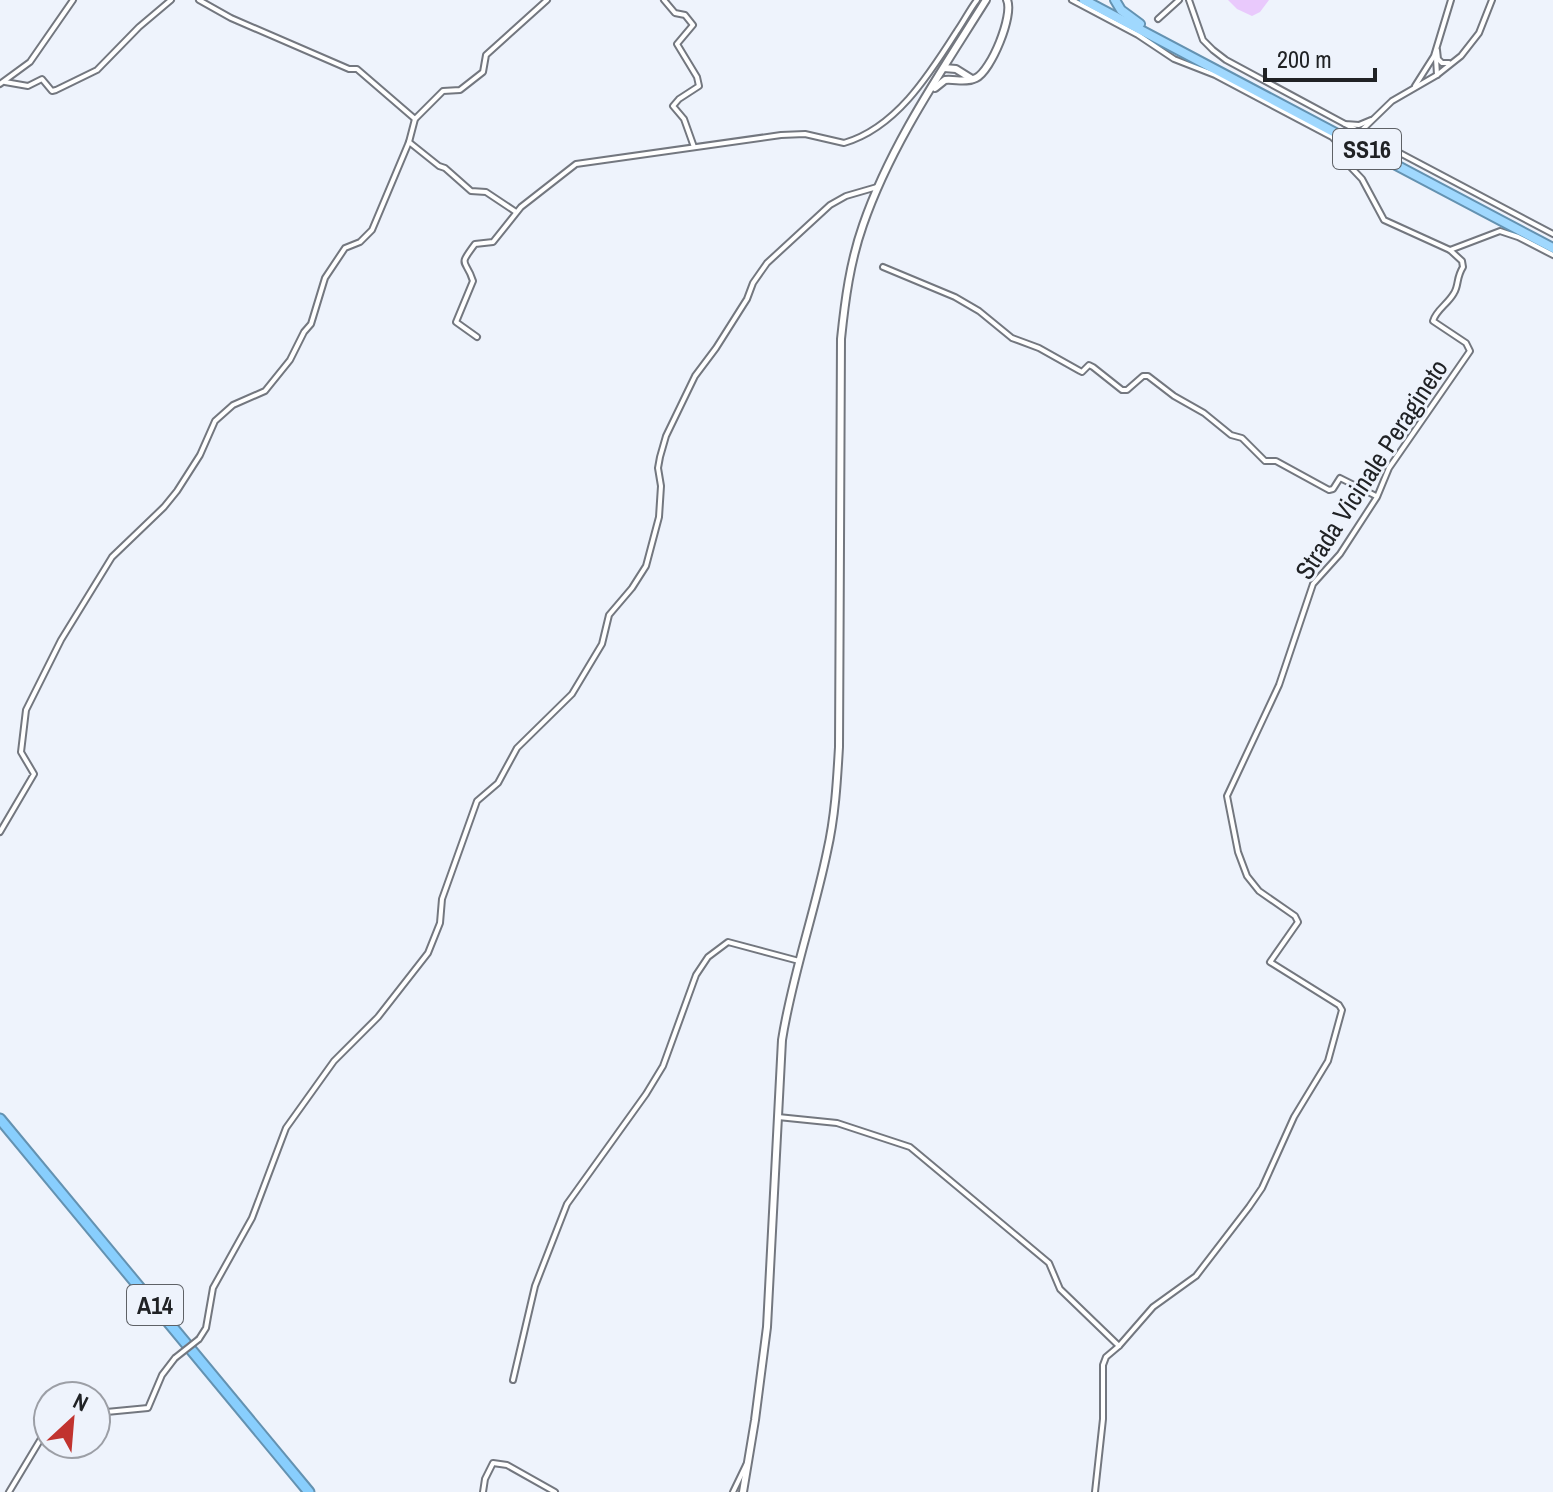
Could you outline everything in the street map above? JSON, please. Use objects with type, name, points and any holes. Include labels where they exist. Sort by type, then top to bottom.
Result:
[{"type":"highway","name":"SS16","points":[[1084,0],[1553,245]]},
{"type":"highway","name":"SS16","points":[[1094,0],[1179,48]]},
{"type":"highway","points":[[1115,0],[1121,10],[1140,24]]},
{"type":"highway","name":"A14","points":[[0,1119],[309,1492]]},
{"type":"highway","name":"A14","points":[[0,1128],[302,1492]]},
{"type":"main road","points":[[743,1492],[767,1327],[782,1040],[827,853],[836,801],[839,747],[841,339],[854,254],[877,187],[897,146],[954,52],[979,1]]},
{"type":"main road","points":[[944,68],[954,79],[964,82],[980,76],[988,66],[1008,20],[1011,2]]},
{"type":"main road","points":[[954,52],[956,69]]},
{"type":"main road","points":[[944,68],[956,69],[972,79]]},
{"type":"main road","points":[[929,93],[939,83],[954,79]]},
{"type":"street","points":[[2,83],[30,62],[73,0]]},
{"type":"street","points":[[2,83],[28,86],[42,79],[52,91],[97,70],[171,0]]},
{"type":"street","points":[[199,0],[231,18],[349,69],[357,69],[415,119]]},
{"type":"street","points":[[0,832],[34,774],[21,752],[26,710],[61,640],[112,557],[177,491],[200,455],[215,421],[233,405],[265,391],[298,349],[302,336],[314,318],[323,282],[345,248],[369,236],[409,142],[415,119],[443,91],[460,90],[483,72],[486,55],[547,0]]},
{"type":"street","points":[[664,0],[675,13],[685,15],[693,25],[677,44],[699,86],[673,106],[684,119],[694,147]]},
{"type":"street","points":[[1072,0],[1138,35],[1174,59],[1215,75],[1332,137],[1340,145],[1346,164],[1366,186],[1384,220],[1450,250],[1500,231],[1553,255]]},
{"type":"street","points":[[1158,19],[1179,0]]},
{"type":"street","points":[[1189,0],[1199,30],[1213,50],[1226,60],[1553,234]]},
{"type":"street","points":[[1437,75],[1430,68],[1451,0]]},
{"type":"street","points":[[1360,132],[1392,101],[1437,75],[1461,56],[1479,33],[1492,0]]},
{"type":"street","points":[[477,337],[456,322],[473,281],[463,261],[475,244],[493,242],[516,212],[576,164],[797,133],[844,143],[868,134],[902,105],[979,1]]},
{"type":"street","points":[[1437,75],[1439,40]]},
{"type":"street","points":[[1437,54],[1442,63],[1453,62]]},
{"type":"street","points":[[1413,89],[1432,59]]},
{"type":"street","points":[[1345,124],[1366,124]]},
{"type":"street","points":[[1366,124],[1374,139]]},
{"type":"street","points":[[409,142],[471,191],[486,192],[516,212]]},
{"type":"street","points":[[112,1411],[148,1408],[162,1375],[175,1358],[199,1339],[206,1328],[213,1288],[252,1218],[286,1128],[329,1067],[378,1017],[428,953],[440,923],[442,899],[477,801],[498,783],[517,748],[572,694],[602,644],[609,615],[646,566],[659,517],[661,486],[658,468],[666,436],[695,376],[747,299],[753,283],[767,263],[830,205],[846,196],[877,187]]},
{"type":"street","name":"Strada Vicinale Peragineto","points":[[1119,1346],[1153,1307],[1196,1276],[1235,1228],[1262,1188],[1294,1117],[1328,1061],[1341,1007],[1270,962],[1298,922],[1295,916],[1259,891],[1247,876],[1238,852],[1227,796],[1279,685],[1313,584],[1340,554],[1377,497],[1389,468],[1470,351],[1466,343],[1433,321],[1454,293],[1463,267],[1462,261],[1450,250]]},
{"type":"street","points":[[883,267],[946,292],[979,311],[1012,338],[1039,348],[1082,372],[1089,365],[1093,367],[1122,390],[1148,376],[1231,435],[1242,438],[1265,461],[1276,461],[1329,490],[1340,478],[1377,497]]},
{"type":"street","points":[[513,1380],[535,1286],[567,1204],[663,1066],[700,969],[712,954],[728,942],[799,961]]},
{"type":"street","points":[[776,1116],[837,1123],[910,1147],[1049,1263],[1060,1289],[1119,1346],[1106,1357],[1103,1365],[1103,1419],[1095,1492]]},
{"type":"street","points":[[9,1492],[32,1454]]},
{"type":"street","points":[[483,1492],[493,1463],[507,1465],[555,1492]]},
{"type":"street","points":[[733,1492],[747,1463]]},
{"type":"shaded area","points":[[1228,0],[1269,0],[1260,12],[1252,16],[1237,9]]}]
